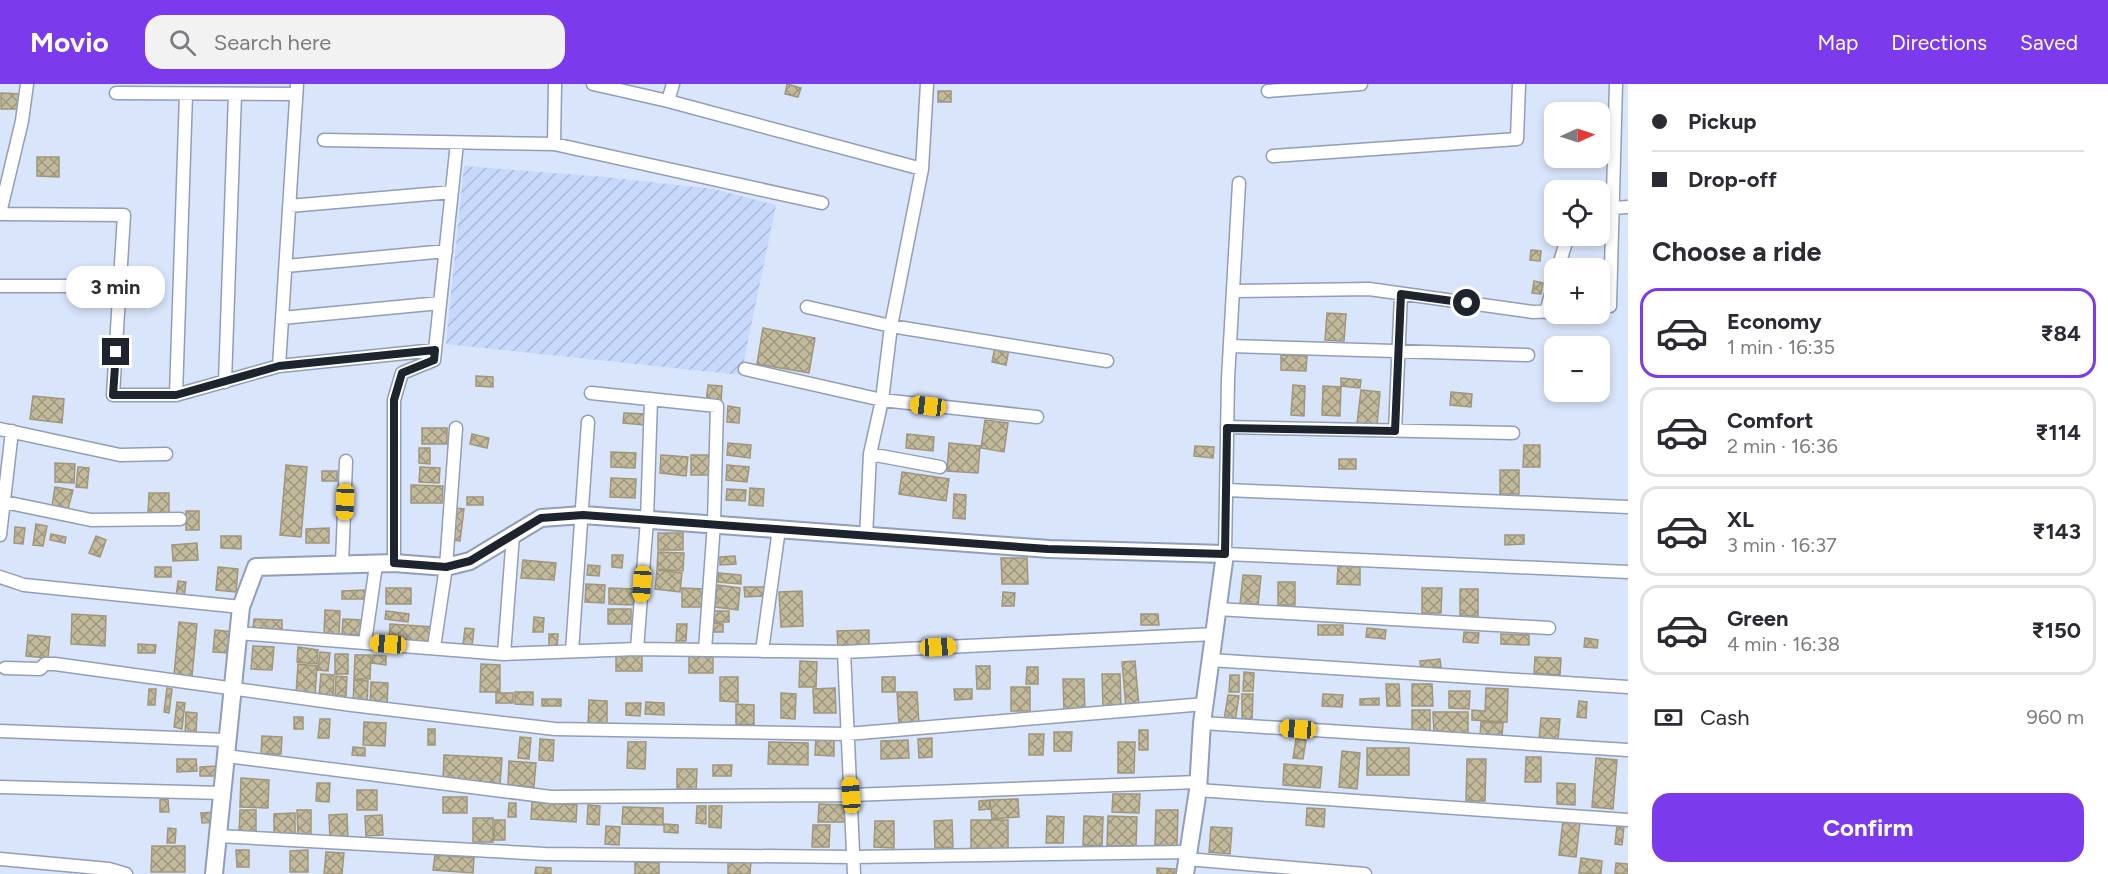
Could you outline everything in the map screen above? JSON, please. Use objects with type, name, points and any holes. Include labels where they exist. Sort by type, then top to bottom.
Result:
[{"type":"street","points":[[27,84],[22,121],[0,213],[124,215],[113,395],[176,395],[279,366],[435,350]]},
{"type":"street","points":[[554,144],[555,84]]},
{"type":"street","points":[[593,84],[620,88],[922,169]]},
{"type":"street","points":[[668,101],[673,84]]},
{"type":"street","points":[[866,537],[870,454],[882,400],[891,326],[922,169],[927,84]]},
{"type":"street","points":[[1268,91],[1361,84]]},
{"type":"street","points":[[1273,156],[1517,139],[1519,84]]},
{"type":"street","points":[[1610,306],[1616,84]]},
{"type":"street","points":[[116,93],[235,94],[297,89],[279,366]]},
{"type":"street","points":[[176,395],[186,94]]},
{"type":"street","points":[[225,382],[235,94]]},
{"type":"street","points":[[324,140],[554,144],[822,203]]},
{"type":"street","points":[[394,563],[394,400],[402,373],[434,360],[458,143]]},
{"type":"street","points":[[1187,862],[1198,786],[1204,704],[1225,554],[1230,346],[1239,183]]},
{"type":"street","points":[[289,206],[452,192]]},
{"type":"street","points":[[1613,208],[1628,207]]},
{"type":"street","points":[[286,266],[446,251]]},
{"type":"street","points":[[0,286],[120,286]]},
{"type":"street","points":[[1234,291],[1369,289],[1544,312]]},
{"type":"street","points":[[1395,431],[1401,294]]},
{"type":"street","points":[[282,318],[440,303]]},
{"type":"street","points":[[807,307],[891,326],[1107,361]]},
{"type":"street","points":[[1230,346],[1527,356]]},
{"type":"street","points":[[745,369],[882,400],[1037,417]]},
{"type":"street","points":[[591,393],[717,406],[714,523],[705,650]]},
{"type":"street","points":[[637,649],[647,520],[651,399]]},
{"type":"street","points":[[572,651],[588,422]]},
{"type":"street","points":[[434,647],[446,567],[456,428]]},
{"type":"street","points":[[1227,428],[1513,433]]},
{"type":"street","points":[[0,535],[6,430],[120,455],[166,454]]},
{"type":"street","points":[[870,454],[940,467]]},
{"type":"street","points":[[342,564],[346,461]]},
{"type":"street","points":[[1227,490],[1628,507]]},
{"type":"street","points":[[2,502],[91,520],[180,519]]},
{"type":"street","points":[[214,874],[241,607],[256,567],[394,563],[446,567],[470,561],[541,518],[583,515],[1048,549],[1225,554],[1628,572]]},
{"type":"street","points":[[762,651],[779,529]]},
{"type":"street","points":[[504,654],[513,535]]},
{"type":"street","points":[[365,642],[376,565]]},
{"type":"street","points":[[0,577],[24,585],[241,607]]},
{"type":"street","points":[[1217,609],[1549,628]]},
{"type":"street","points":[[238,633],[504,654],[637,649],[844,652],[1214,634]]},
{"type":"street","points":[[844,652],[854,874]]},
{"type":"street","points":[[1210,660],[1628,687]]},
{"type":"street","points":[[5,668],[40,669],[45,664],[54,664],[352,705],[555,729],[847,734],[1204,704]]},
{"type":"street","points":[[1202,723],[1628,750]]},
{"type":"street","points":[[0,731],[226,748],[551,797],[851,795],[1198,786],[1628,820]]},
{"type":"street","points":[[0,787],[222,793]]},
{"type":"street","points":[[218,836],[544,854],[1187,862],[1365,874]]},
{"type":"street","points":[[0,859],[109,868],[126,874]]},
{"type":"shaded area","points":[[464,166],[605,177],[713,189],[776,205],[741,375],[446,344]]},
{"type":"building","points":[[787,84],[801,88],[798,97],[785,94]]},
{"type":"building","points":[[938,91],[951,91],[951,102],[938,102]]},
{"type":"building","points":[[1,93],[22,94],[22,109],[1,109]]},
{"type":"building","points":[[37,157],[59,157],[59,177],[37,176]]},
{"type":"building","points":[[1531,250],[1541,251],[1540,261],[1530,260]]},
{"type":"building","points":[[1534,281],[1543,283],[1541,294],[1532,293]]},
{"type":"building","points":[[1327,313],[1346,314],[1344,341],[1325,340]]},
{"type":"building","points":[[763,328],[815,338],[809,373],[757,364]]},
{"type":"building","points":[[995,347],[1009,349],[1006,365],[992,362]]},
{"type":"building","points":[[1281,355],[1307,356],[1306,371],[1281,370]]},
{"type":"building","points":[[476,376],[493,377],[493,387],[476,386]]},
{"type":"building","points":[[1341,378],[1361,380],[1360,388],[1341,386]]},
{"type":"building","points":[[708,385],[722,386],[721,404],[706,403]]},
{"type":"building","points":[[1293,385],[1305,386],[1304,416],[1291,415]]},
{"type":"building","points":[[1323,386],[1341,387],[1340,416],[1322,415]]},
{"type":"building","points":[[1361,390],[1380,392],[1377,425],[1357,423]]},
{"type":"building","points":[[1451,392],[1472,394],[1471,407],[1450,405]]},
{"type":"building","points":[[33,396],[64,399],[62,423],[30,419]]},
{"type":"building","points":[[728,406],[740,408],[739,423],[727,422]]},
{"type":"building","points":[[624,413],[646,414],[645,425],[623,423]]},
{"type":"building","points":[[985,420],[1008,423],[1004,452],[981,448]]},
{"type":"building","points":[[422,428],[447,428],[447,444],[422,444]]},
{"type":"building","points":[[472,434],[489,438],[487,448],[470,444]]},
{"type":"building","points":[[907,434],[934,437],[933,451],[906,448]]},
{"type":"building","points":[[728,443],[751,445],[750,458],[727,455]]},
{"type":"building","points":[[949,443],[980,446],[978,473],[947,471]]},
{"type":"building","points":[[1524,445],[1540,445],[1540,467],[1523,467]]},
{"type":"building","points":[[1195,446],[1214,447],[1213,458],[1194,456]]},
{"type":"building","points":[[419,448],[430,448],[430,464],[419,463]]},
{"type":"building","points":[[611,452],[636,453],[635,468],[611,467]]},
{"type":"building","points":[[661,455],[688,457],[686,476],[660,473]]},
{"type":"building","points":[[691,455],[710,455],[710,475],[691,475]]},
{"type":"building","points":[[1339,459],[1356,459],[1356,469],[1339,469]]},
{"type":"building","points":[[55,463],[75,464],[74,483],[55,482]]},
{"type":"building","points":[[286,465],[307,467],[301,537],[280,535]]},
{"type":"building","points":[[727,465],[749,467],[747,482],[726,480]]},
{"type":"building","points":[[78,467],[89,468],[87,488],[76,487]]},
{"type":"building","points":[[420,467],[440,468],[439,483],[419,482]]},
{"type":"building","points":[[1500,470],[1519,470],[1519,494],[1500,494]]},
{"type":"building","points":[[322,471],[337,471],[337,481],[322,481]]},
{"type":"building","points":[[902,472],[949,479],[946,501],[899,494]]},
{"type":"building","points":[[611,478],[636,479],[635,498],[610,497]]},
{"type":"building","points":[[411,485],[443,486],[442,503],[411,503]]},
{"type":"building","points":[[55,487],[73,490],[68,509],[52,506]]},
{"type":"building","points":[[750,488],[764,489],[763,506],[749,505]]},
{"type":"building","points":[[727,489],[746,490],[745,501],[726,500]]},
{"type":"building","points":[[149,493],[169,493],[169,514],[148,514]]},
{"type":"building","points":[[954,494],[966,495],[965,519],[953,518]]},
{"type":"building","points":[[467,497],[483,497],[483,505],[467,505]]},
{"type":"building","points":[[454,508],[464,509],[460,541],[451,540]]},
{"type":"building","points":[[186,511],[199,511],[199,530],[186,530]]},
{"type":"building","points":[[36,524],[47,526],[43,546],[33,545]]},
{"type":"building","points":[[15,527],[25,528],[23,544],[14,543]]},
{"type":"building","points":[[329,528],[329,543],[306,543],[306,529]]},
{"type":"building","points":[[658,533],[683,533],[683,550],[658,550]]},
{"type":"building","points":[[51,534],[66,537],[65,543],[50,540]]},
{"type":"building","points":[[1505,535],[1524,535],[1524,544],[1505,545]]},
{"type":"building","points":[[96,536],[106,540],[100,557],[89,553]]},
{"type":"building","points":[[221,536],[241,536],[241,549],[221,548]]},
{"type":"building","points":[[197,543],[198,560],[173,561],[172,545]]},
{"type":"building","points":[[658,552],[684,553],[683,571],[657,569]]},
{"type":"building","points":[[612,555],[623,555],[622,568],[612,567]]},
{"type":"building","points":[[735,556],[736,564],[720,565],[720,557]]},
{"type":"building","points":[[1001,558],[1027,558],[1028,584],[1002,584]]},
{"type":"building","points":[[523,560],[556,563],[554,580],[521,578]]},
{"type":"building","points":[[588,565],[600,566],[599,576],[587,575]]},
{"type":"building","points":[[1338,566],[1360,567],[1360,585],[1337,584]]},
{"type":"building","points":[[155,567],[171,567],[171,577],[155,577]]},
{"type":"building","points":[[218,567],[238,569],[236,592],[216,590]]},
{"type":"building","points":[[657,570],[682,573],[680,592],[655,589]]},
{"type":"building","points":[[718,573],[741,575],[741,584],[718,582]]},
{"type":"building","points":[[1243,575],[1261,576],[1258,606],[1240,604]]},
{"type":"building","points":[[178,581],[186,582],[184,597],[176,597]]},
{"type":"building","points":[[1278,582],[1295,582],[1295,605],[1278,605]]},
{"type":"building","points":[[586,584],[605,585],[604,603],[585,602]]},
{"type":"building","points":[[717,585],[740,588],[738,610],[715,607]]},
{"type":"building","points":[[744,587],[765,587],[765,596],[745,597]]},
{"type":"building","points":[[386,588],[411,588],[411,604],[386,604]]},
{"type":"building","points":[[609,588],[635,589],[634,605],[609,604]]},
{"type":"building","points":[[682,588],[704,589],[704,607],[682,607]]},
{"type":"building","points":[[1422,588],[1442,588],[1441,613],[1422,613]]},
{"type":"building","points":[[1460,589],[1478,589],[1478,616],[1460,616]]},
{"type":"building","points":[[367,590],[367,599],[342,599],[342,591]]},
{"type":"building","points":[[802,591],[803,626],[781,627],[779,592]]},
{"type":"building","points":[[1003,592],[1015,593],[1014,606],[1002,606]]},
{"type":"building","points":[[608,609],[631,609],[631,624],[608,624]]},
{"type":"building","points":[[325,610],[340,611],[339,636],[324,635]]},
{"type":"building","points":[[386,611],[409,614],[408,622],[385,619]]},
{"type":"building","points":[[714,611],[729,611],[729,622],[714,622]]},
{"type":"building","points":[[72,614],[106,616],[105,646],[71,644]]},
{"type":"building","points":[[1141,614],[1158,614],[1159,625],[1141,625]]},
{"type":"building","points":[[534,617],[544,618],[543,632],[533,632]]},
{"type":"building","points":[[254,619],[282,620],[282,630],[253,629]]},
{"type":"building","points":[[343,619],[364,620],[363,635],[342,634]]},
{"type":"building","points":[[179,622],[197,624],[192,676],[174,675]]},
{"type":"building","points":[[712,623],[723,624],[723,632],[711,632]]},
{"type":"building","points":[[390,624],[434,627],[433,644],[389,640]]},
{"type":"building","points":[[677,624],[687,624],[686,641],[676,641]]},
{"type":"building","points":[[1318,625],[1343,625],[1343,635],[1318,635]]},
{"type":"building","points":[[465,628],[474,629],[472,646],[463,645]]},
{"type":"building","points":[[1367,628],[1386,630],[1385,639],[1366,637]]},
{"type":"building","points":[[215,630],[233,632],[231,653],[213,652]]},
{"type":"building","points":[[869,630],[869,648],[838,649],[837,631]]},
{"type":"building","points":[[1464,632],[1479,633],[1478,643],[1463,642]]},
{"type":"building","points":[[549,634],[558,634],[557,649],[549,648]]},
{"type":"building","points":[[1501,634],[1529,635],[1529,645],[1501,644]]},
{"type":"building","points":[[28,635],[50,637],[48,658],[26,656]]},
{"type":"building","points":[[1585,638],[1598,640],[1597,648],[1584,647]]},
{"type":"building","points":[[138,644],[156,645],[155,653],[138,653]]},
{"type":"building","points":[[253,646],[274,647],[272,670],[251,669]]},
{"type":"building","points":[[298,647],[318,650],[317,664],[297,662]]},
{"type":"building","points":[[320,652],[330,653],[328,671],[318,670]]},
{"type":"building","points":[[616,653],[642,653],[642,671],[616,671]]},
{"type":"building","points":[[689,653],[713,654],[713,673],[689,673]]},
{"type":"building","points":[[335,654],[348,654],[348,674],[335,674]]},
{"type":"building","points":[[355,655],[371,655],[370,679],[354,679]]},
{"type":"building","points":[[373,655],[386,656],[386,665],[372,663]]},
{"type":"building","points":[[1535,657],[1561,658],[1560,675],[1534,673]]},
{"type":"building","points":[[1440,659],[1441,667],[1421,669],[1420,661]]},
{"type":"building","points":[[800,661],[817,662],[816,687],[799,687]]},
{"type":"building","points":[[1135,661],[1139,706],[1126,708],[1122,662]]},
{"type":"building","points":[[298,664],[317,666],[315,695],[296,694]]},
{"type":"building","points":[[481,664],[500,665],[500,692],[480,692]]},
{"type":"building","points":[[976,666],[990,666],[990,689],[977,689]]},
{"type":"building","points":[[1027,667],[1038,667],[1038,684],[1026,684]]},
{"type":"building","points":[[1244,672],[1254,673],[1253,691],[1243,691]]},
{"type":"building","points":[[321,674],[334,675],[333,697],[319,696]]},
{"type":"building","points":[[1102,674],[1120,674],[1121,708],[1103,708]]},
{"type":"building","points":[[1230,675],[1239,675],[1239,692],[1229,692]]},
{"type":"building","points":[[336,676],[347,677],[346,696],[335,696]]},
{"type":"building","points":[[720,677],[738,677],[738,702],[720,701]]},
{"type":"building","points":[[882,677],[895,677],[895,692],[882,692]]},
{"type":"building","points":[[1063,679],[1084,679],[1085,711],[1064,712]]},
{"type":"building","points":[[354,680],[368,681],[367,705],[353,704]]},
{"type":"building","points":[[371,682],[388,683],[387,708],[370,706]]},
{"type":"building","points":[[1386,684],[1399,684],[1400,706],[1387,706]]},
{"type":"building","points":[[1412,684],[1432,684],[1433,706],[1412,706]]},
{"type":"building","points":[[1011,687],[1030,687],[1030,711],[1011,711]]},
{"type":"building","points":[[167,688],[172,689],[169,713],[164,712]]},
{"type":"building","points":[[835,688],[836,713],[814,713],[813,689]]},
{"type":"building","points":[[1486,688],[1508,689],[1507,722],[1472,720],[1472,710],[1485,711]]},
{"type":"building","points":[[149,689],[156,689],[155,705],[148,705]]},
{"type":"building","points":[[954,689],[972,689],[972,699],[955,700]]},
{"type":"building","points":[[1449,691],[1470,691],[1469,709],[1449,708]]},
{"type":"building","points":[[515,692],[533,692],[533,705],[515,704]]},
{"type":"building","points":[[897,692],[917,692],[919,724],[899,725]]},
{"type":"building","points":[[496,693],[513,693],[513,703],[496,703]]},
{"type":"building","points":[[781,693],[796,694],[795,719],[781,718]]},
{"type":"building","points":[[1242,694],[1253,694],[1252,720],[1242,720]]},
{"type":"building","points":[[1323,694],[1343,695],[1342,707],[1322,706]]},
{"type":"building","points":[[1228,695],[1239,696],[1235,722],[1224,720]]},
{"type":"building","points":[[1379,698],[1379,705],[1360,705],[1360,699]]},
{"type":"building","points":[[542,699],[561,699],[561,706],[542,706]]},
{"type":"building","points":[[589,700],[607,701],[607,726],[588,725]]},
{"type":"building","points":[[1579,701],[1587,702],[1586,718],[1577,717]]},
{"type":"building","points":[[177,702],[185,703],[182,729],[174,727]]},
{"type":"building","points":[[646,702],[664,703],[664,715],[645,714]]},
{"type":"building","points":[[626,703],[641,703],[640,716],[626,715]]},
{"type":"building","points":[[736,704],[754,705],[754,725],[736,724]]},
{"type":"building","points":[[1412,710],[1430,710],[1430,733],[1412,733]]},
{"type":"building","points":[[186,712],[197,713],[196,735],[185,735]]},
{"type":"building","points":[[1433,712],[1468,712],[1468,735],[1434,735]]},
{"type":"building","points":[[294,717],[303,717],[303,729],[294,729]]},
{"type":"building","points":[[1541,718],[1560,719],[1558,740],[1539,739]]},
{"type":"building","points":[[320,719],[330,719],[329,738],[318,738]]},
{"type":"building","points":[[364,722],[386,723],[385,746],[363,745]]},
{"type":"building","points":[[1481,722],[1503,723],[1502,737],[1480,735]]},
{"type":"building","points":[[428,729],[435,729],[435,745],[428,745]]},
{"type":"building","points":[[1139,730],[1148,730],[1148,750],[1139,750]]},
{"type":"building","points":[[1054,732],[1072,732],[1071,751],[1054,751]]},
{"type":"building","points":[[1029,734],[1044,734],[1043,755],[1029,755]]},
{"type":"building","points":[[816,735],[834,736],[834,756],[815,755]]},
{"type":"building","points":[[262,736],[282,737],[281,754],[261,754]]},
{"type":"building","points":[[520,737],[531,738],[529,759],[518,758]]},
{"type":"building","points":[[932,738],[932,757],[919,758],[918,739]]},
{"type":"building","points":[[540,739],[554,740],[553,761],[539,760]]},
{"type":"building","points":[[1296,739],[1306,740],[1303,759],[1293,758]]},
{"type":"building","points":[[908,740],[909,758],[881,759],[881,741]]},
{"type":"building","points":[[628,742],[646,742],[645,769],[627,768]]},
{"type":"building","points":[[769,742],[808,743],[808,765],[768,764]]},
{"type":"building","points":[[1118,742],[1135,742],[1134,773],[1118,773]]},
{"type":"building","points":[[353,747],[365,748],[365,756],[352,755]]},
{"type":"building","points":[[1367,748],[1409,748],[1409,775],[1367,775]]},
{"type":"building","points":[[1342,751],[1360,753],[1357,789],[1339,787]]},
{"type":"building","points":[[444,755],[502,758],[500,784],[443,780]]},
{"type":"building","points":[[1526,757],[1541,757],[1541,782],[1525,782]]},
{"type":"building","points":[[1596,758],[1617,760],[1613,809],[1592,807]]},
{"type":"building","points":[[177,759],[196,759],[197,771],[177,772]]},
{"type":"building","points":[[1467,759],[1486,759],[1485,801],[1466,801]]},
{"type":"building","points":[[509,761],[536,763],[534,787],[508,785]]},
{"type":"building","points":[[1284,764],[1322,767],[1320,788],[1283,785]]},
{"type":"building","points":[[713,765],[732,765],[731,776],[713,776]]},
{"type":"building","points":[[217,766],[218,776],[200,776],[200,767]]},
{"type":"building","points":[[677,769],[697,769],[696,793],[677,792]]},
{"type":"building","points":[[241,778],[269,780],[268,808],[240,807]]},
{"type":"building","points":[[317,783],[330,783],[329,802],[316,801]]},
{"type":"building","points":[[1557,783],[1575,784],[1575,805],[1557,804]]},
{"type":"building","points":[[357,790],[377,790],[377,810],[357,810]]},
{"type":"building","points":[[1113,794],[1140,794],[1139,813],[1112,812]]},
{"type":"building","points":[[443,797],[467,797],[467,813],[443,813]]},
{"type":"building","points":[[168,799],[169,812],[160,812],[160,800]]},
{"type":"building","points":[[1018,799],[1019,817],[992,819],[990,800]]},
{"type":"building","points":[[989,800],[990,809],[979,810],[979,801]]},
{"type":"building","points":[[532,802],[577,805],[576,822],[531,819]]},
{"type":"building","points":[[509,803],[516,803],[516,817],[508,817]]},
{"type":"building","points":[[819,804],[848,805],[847,822],[818,822]]},
{"type":"building","points":[[588,805],[600,806],[599,825],[587,824]]},
{"type":"building","points":[[697,806],[706,806],[706,824],[696,823]]},
{"type":"building","points":[[709,806],[722,806],[721,828],[709,827]]},
{"type":"building","points":[[623,807],[663,808],[663,825],[622,824]]},
{"type":"building","points":[[1307,808],[1325,809],[1324,827],[1306,825]]},
{"type":"building","points":[[240,810],[256,810],[256,834],[239,834]]},
{"type":"building","points":[[297,810],[311,810],[311,836],[298,837]]},
{"type":"building","points":[[1156,810],[1178,810],[1177,846],[1155,845]]},
{"type":"building","points":[[216,812],[216,822],[202,823],[201,813]]},
{"type":"building","points":[[295,813],[295,838],[274,839],[274,814]]},
{"type":"building","points":[[347,814],[348,840],[330,840],[329,815]]},
{"type":"building","points":[[382,815],[383,835],[366,836],[365,816]]},
{"type":"building","points":[[1047,816],[1064,817],[1063,843],[1046,843]]},
{"type":"building","points":[[1084,816],[1103,817],[1102,846],[1083,845]]},
{"type":"building","points":[[1108,816],[1137,817],[1136,846],[1107,846]]},
{"type":"building","points":[[473,818],[493,818],[493,842],[473,842]]},
{"type":"building","points":[[495,820],[505,820],[505,840],[494,840]]},
{"type":"building","points":[[952,820],[953,847],[935,848],[934,821]]},
{"type":"building","points":[[971,820],[1008,820],[1008,849],[971,849]]},
{"type":"building","points":[[1563,820],[1580,822],[1576,857],[1559,855]]},
{"type":"building","points":[[875,821],[894,821],[894,848],[874,847]]},
{"type":"building","points":[[664,824],[678,825],[678,833],[664,832]]},
{"type":"building","points":[[813,825],[830,825],[829,847],[812,847]]},
{"type":"building","points":[[1617,825],[1624,826],[1622,845],[1615,844]]},
{"type":"building","points":[[606,826],[620,827],[619,845],[605,844]]},
{"type":"building","points":[[1211,827],[1232,828],[1230,854],[1209,852]]},
{"type":"building","points":[[168,828],[176,829],[175,843],[167,843]]},
{"type":"building","points":[[152,846],[185,846],[185,872],[151,872]]},
{"type":"building","points":[[236,850],[249,850],[249,867],[237,867]]},
{"type":"building","points":[[308,850],[308,872],[290,872],[290,851]]},
{"type":"building","points":[[326,852],[344,853],[342,874],[324,874]]},
{"type":"building","points":[[435,855],[474,858],[473,873],[433,870]]},
{"type":"building","points":[[1581,858],[1602,861],[1601,874],[1579,873]]},
{"type":"building","points":[[635,862],[659,863],[659,874],[635,874]]},
{"type":"building","points":[[728,862],[751,862],[750,874],[728,874]]},
{"type":"building","points":[[1616,863],[1628,864],[1628,874],[1615,873]]},
{"type":"building","points":[[536,867],[551,868],[551,874],[535,874]]},
{"type":"building","points":[[1157,868],[1175,869],[1174,874],[1157,874]]},
{"type":"route","points":[[116,352],[113,395],[176,395],[279,366],[435,350],[434,360],[402,373],[394,400],[394,563],[446,567],[470,561],[541,518],[583,515],[1048,549],[1225,554],[1227,428],[1395,431],[1401,294],[1467,303]]}]
